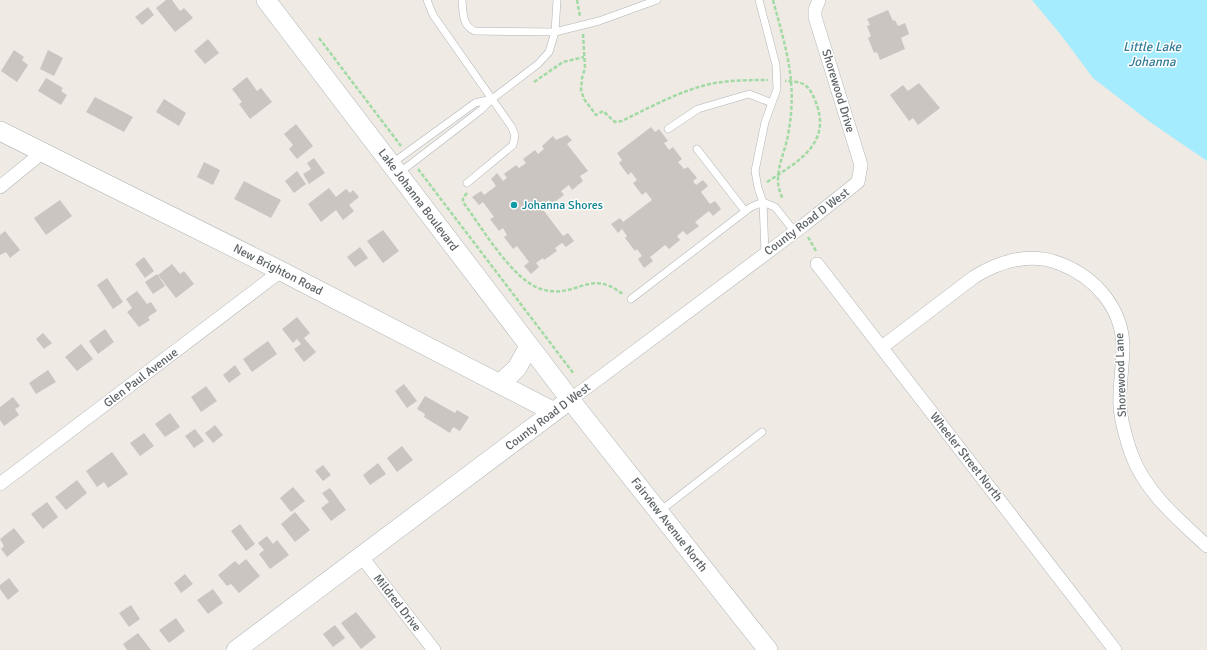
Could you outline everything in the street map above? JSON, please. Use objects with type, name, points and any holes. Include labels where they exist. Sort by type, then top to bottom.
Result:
[{"type":"street","name":"Lake Johanna Boulevard","points":[[266,0],[570,400]]},
{"type":"street","name":"Shorewood Drive","points":[[819,0],[815,10],[816,17],[861,165],[858,182]]},
{"type":"street","name":"New Brighton Road","points":[[0,131],[281,272],[554,412]]},
{"type":"street","points":[[0,187],[43,152]]},
{"type":"street","name":"County Road D West","points":[[236,650],[765,253],[801,233],[858,182]]},
{"type":"street","name":"Shorewood Lane","points":[[882,348],[989,267],[1012,260],[1040,259],[1058,262],[1074,269],[1090,280],[1103,293],[1119,324],[1123,344],[1120,408],[1124,433],[1131,455],[1141,475],[1156,496],[1207,546]]},
{"type":"street","name":"Wheeler Street North","points":[[817,264],[1114,650]]},
{"type":"street","name":"Glen Paul Avenue","points":[[0,484],[281,272]]},
{"type":"street","points":[[500,384],[517,368],[530,346]]},
{"type":"street","name":"Fairview Avenue North","points":[[570,400],[768,650]]},
{"type":"street","name":"Mildred Drive","points":[[361,556],[434,650]]},
{"type":"lane","points":[[427,0],[433,15],[511,126],[515,135],[513,145],[467,182]]},
{"type":"lane","points":[[462,0],[464,20],[467,26],[475,31],[555,32],[636,9],[657,0]]},
{"type":"lane","points":[[394,169],[414,162],[541,61],[549,52],[555,32],[557,0]]},
{"type":"lane","points":[[759,0],[776,65],[777,89],[765,122],[755,171],[758,188],[763,202],[765,253]]},
{"type":"lane","points":[[668,129],[698,109],[749,94],[772,103]]},
{"type":"lane","points":[[394,169],[407,153],[475,103],[492,99]]},
{"type":"lane","points":[[697,149],[745,211]]},
{"type":"lane","points":[[631,299],[745,211],[763,202],[775,207],[801,233]]},
{"type":"lane","points":[[658,512],[762,432]]},
{"type":"path","points":[[577,0],[585,68],[582,78],[583,94],[596,115],[603,111],[615,122],[622,121],[689,91],[726,81],[776,80],[799,82],[808,86],[820,112],[821,125],[818,138],[809,150],[778,175],[758,188]]},
{"type":"path","points":[[773,0],[792,81],[793,107],[788,137],[777,183],[779,192],[785,203]]},
{"type":"path","points":[[319,38],[407,153]]},
{"type":"path","points":[[414,162],[574,374]]},
{"type":"path","points":[[467,182],[472,188],[463,198],[463,202],[515,272],[526,282],[541,289],[553,291],[567,291],[598,282],[611,286],[621,293],[627,289]]},
{"type":"path","points":[[801,233],[818,254],[817,264]]},
{"type":"water","name":"Little Lake Johanna","points":[[1032,0],[1207,0],[1207,161],[1150,122],[1093,78],[1061,35]]},
{"type":"building","points":[[166,0],[172,0],[180,11],[184,8],[193,18],[175,32],[156,8]]},
{"type":"building","points":[[148,7],[154,15],[142,25],[135,17]]},
{"type":"building","points":[[888,10],[893,21],[895,20],[898,26],[905,23],[909,34],[901,38],[905,49],[880,60],[877,52],[874,53],[868,38],[871,36],[867,26],[870,25],[867,19]]},
{"type":"building","points":[[208,39],[219,53],[205,64],[194,51]]},
{"type":"building","points":[[14,50],[24,57],[22,60],[28,65],[17,82],[1,71]]},
{"type":"building","points":[[48,50],[63,58],[54,76],[40,69]]},
{"type":"building","points":[[247,77],[257,91],[261,88],[272,102],[250,119],[239,104],[242,102],[232,89]]},
{"type":"building","points":[[46,78],[63,88],[61,91],[67,95],[61,105],[38,91]]},
{"type":"building","points":[[919,83],[940,108],[918,125],[913,118],[909,121],[890,95],[903,85],[908,91]]},
{"type":"building","points":[[95,97],[133,117],[124,132],[86,112]]},
{"type":"building","points":[[164,99],[186,113],[179,126],[156,112]]},
{"type":"building","points":[[296,124],[313,146],[297,159],[289,149],[293,145],[284,134]]},
{"type":"building","name":"Johanna Shores","points":[[651,127],[655,132],[659,129],[668,141],[664,143],[669,150],[673,147],[682,159],[678,162],[684,169],[688,167],[697,178],[693,181],[696,185],[703,180],[708,186],[701,192],[710,204],[715,201],[721,209],[713,216],[709,211],[695,222],[699,226],[687,235],[683,231],[677,236],[680,240],[669,249],[665,245],[650,257],[653,261],[644,268],[638,259],[642,256],[637,249],[635,251],[625,238],[627,236],[622,229],[618,233],[611,224],[620,218],[623,222],[652,200],[646,192],[642,195],[633,183],[637,180],[631,172],[628,175],[619,163],[622,160],[617,153]]},
{"type":"building","name":"Johanna Shores","points":[[567,135],[572,140],[567,144],[588,171],[580,176],[583,181],[572,190],[569,185],[561,191],[564,195],[552,204],[549,200],[541,207],[563,236],[568,233],[574,241],[566,247],[562,243],[555,248],[557,251],[544,260],[543,258],[536,263],[539,267],[531,274],[524,266],[529,262],[517,246],[513,249],[504,237],[507,235],[503,228],[499,231],[490,219],[494,217],[483,202],[479,205],[472,197],[481,191],[484,195],[496,186],[491,179],[497,173],[503,181],[507,178],[504,174],[516,165],[519,168],[526,163],[523,159],[535,150],[538,154],[544,149],[542,146],[553,136],[556,140]]},
{"type":"building","points":[[314,158],[325,173],[309,184],[303,174],[311,169],[307,163]]},
{"type":"building","points":[[204,162],[220,170],[213,185],[197,177]]},
{"type":"building","points":[[297,171],[306,184],[294,193],[285,181]]},
{"type":"building","points":[[244,181],[281,200],[271,218],[234,199]]},
{"type":"building","points":[[329,188],[336,197],[346,189],[350,193],[353,190],[359,197],[349,205],[354,211],[343,220],[336,210],[321,222],[308,204]]},
{"type":"building","points":[[60,200],[72,216],[46,235],[34,218]]},
{"type":"building","points":[[383,230],[399,251],[383,263],[367,241]]},
{"type":"building","points":[[5,231],[20,250],[10,258],[6,252],[0,255],[0,235]]},
{"type":"building","points":[[360,247],[368,258],[355,267],[347,257]]},
{"type":"building","points":[[144,257],[154,271],[145,278],[135,264]]},
{"type":"building","points":[[172,264],[180,274],[184,271],[194,284],[176,298],[158,275]]},
{"type":"building","points":[[157,274],[165,286],[153,294],[145,282]]},
{"type":"building","points":[[107,278],[123,302],[113,309],[97,285]]},
{"type":"building","points":[[137,291],[147,304],[151,302],[157,311],[148,317],[150,320],[139,327],[127,312],[132,308],[126,299]]},
{"type":"building","points":[[297,317],[310,333],[304,338],[316,352],[304,362],[294,349],[301,344],[297,339],[293,343],[282,329]]},
{"type":"building","points":[[105,329],[114,342],[98,354],[89,341]]},
{"type":"building","points":[[43,333],[52,343],[44,349],[36,339]]},
{"type":"building","points":[[268,341],[277,354],[252,372],[243,359]]},
{"type":"building","points":[[81,344],[93,359],[77,371],[65,357]]},
{"type":"building","points":[[235,365],[241,374],[229,383],[223,375]]},
{"type":"building","points":[[48,370],[56,382],[36,394],[29,383]]},
{"type":"building","points":[[404,384],[417,401],[407,408],[395,391]]},
{"type":"building","points":[[206,386],[217,401],[201,412],[191,397]]},
{"type":"building","points":[[425,396],[455,413],[457,410],[469,417],[460,431],[453,427],[450,433],[424,417],[425,414],[417,409]]},
{"type":"building","points":[[13,397],[20,406],[15,409],[19,415],[4,426],[0,420],[0,407]]},
{"type":"building","points":[[170,413],[180,427],[165,437],[155,424]]},
{"type":"building","points":[[215,425],[223,435],[213,443],[205,433]]},
{"type":"building","points":[[195,429],[204,441],[194,448],[185,436]]},
{"type":"building","points":[[144,433],[154,446],[140,456],[130,443]]},
{"type":"building","points":[[402,446],[413,460],[397,472],[387,458]]},
{"type":"building","points":[[112,452],[128,474],[108,488],[104,482],[97,487],[86,471]]},
{"type":"building","points":[[378,463],[386,474],[370,485],[363,475]]},
{"type":"building","points":[[323,465],[331,475],[323,481],[315,471]]},
{"type":"building","points":[[77,480],[87,493],[66,510],[55,497]]},
{"type":"building","points":[[293,487],[305,501],[291,512],[280,498]]},
{"type":"building","points":[[330,488],[346,510],[331,521],[321,508],[329,502],[322,493]]},
{"type":"building","points":[[47,502],[58,517],[43,529],[31,514]]},
{"type":"building","points":[[295,512],[310,530],[295,542],[281,524]]},
{"type":"building","points":[[240,524],[255,544],[246,551],[231,531]]},
{"type":"building","points":[[14,528],[25,542],[7,557],[1,549],[4,546],[0,539]]},
{"type":"building","points":[[267,536],[273,544],[277,540],[289,555],[270,569],[259,554],[264,550],[258,543]]},
{"type":"building","points":[[246,559],[260,576],[239,593],[231,584],[227,586],[218,575],[235,561],[239,565]]},
{"type":"building","points":[[185,574],[193,584],[181,593],[174,583]]},
{"type":"building","points":[[9,578],[19,591],[8,600],[0,589],[0,585]]},
{"type":"building","points":[[213,589],[223,603],[208,614],[197,600]]},
{"type":"building","points":[[131,605],[140,619],[129,627],[119,613]]},
{"type":"building","points":[[356,612],[376,637],[361,649],[341,623]]},
{"type":"building","points":[[176,618],[185,631],[169,643],[159,630]]},
{"type":"building","points":[[335,625],[345,638],[333,647],[323,634]]},
{"type":"building","points":[[138,633],[151,650],[127,650],[123,644]]},
{"type":"place","name":"Johanna Shores","points":[[514,205]]}]
